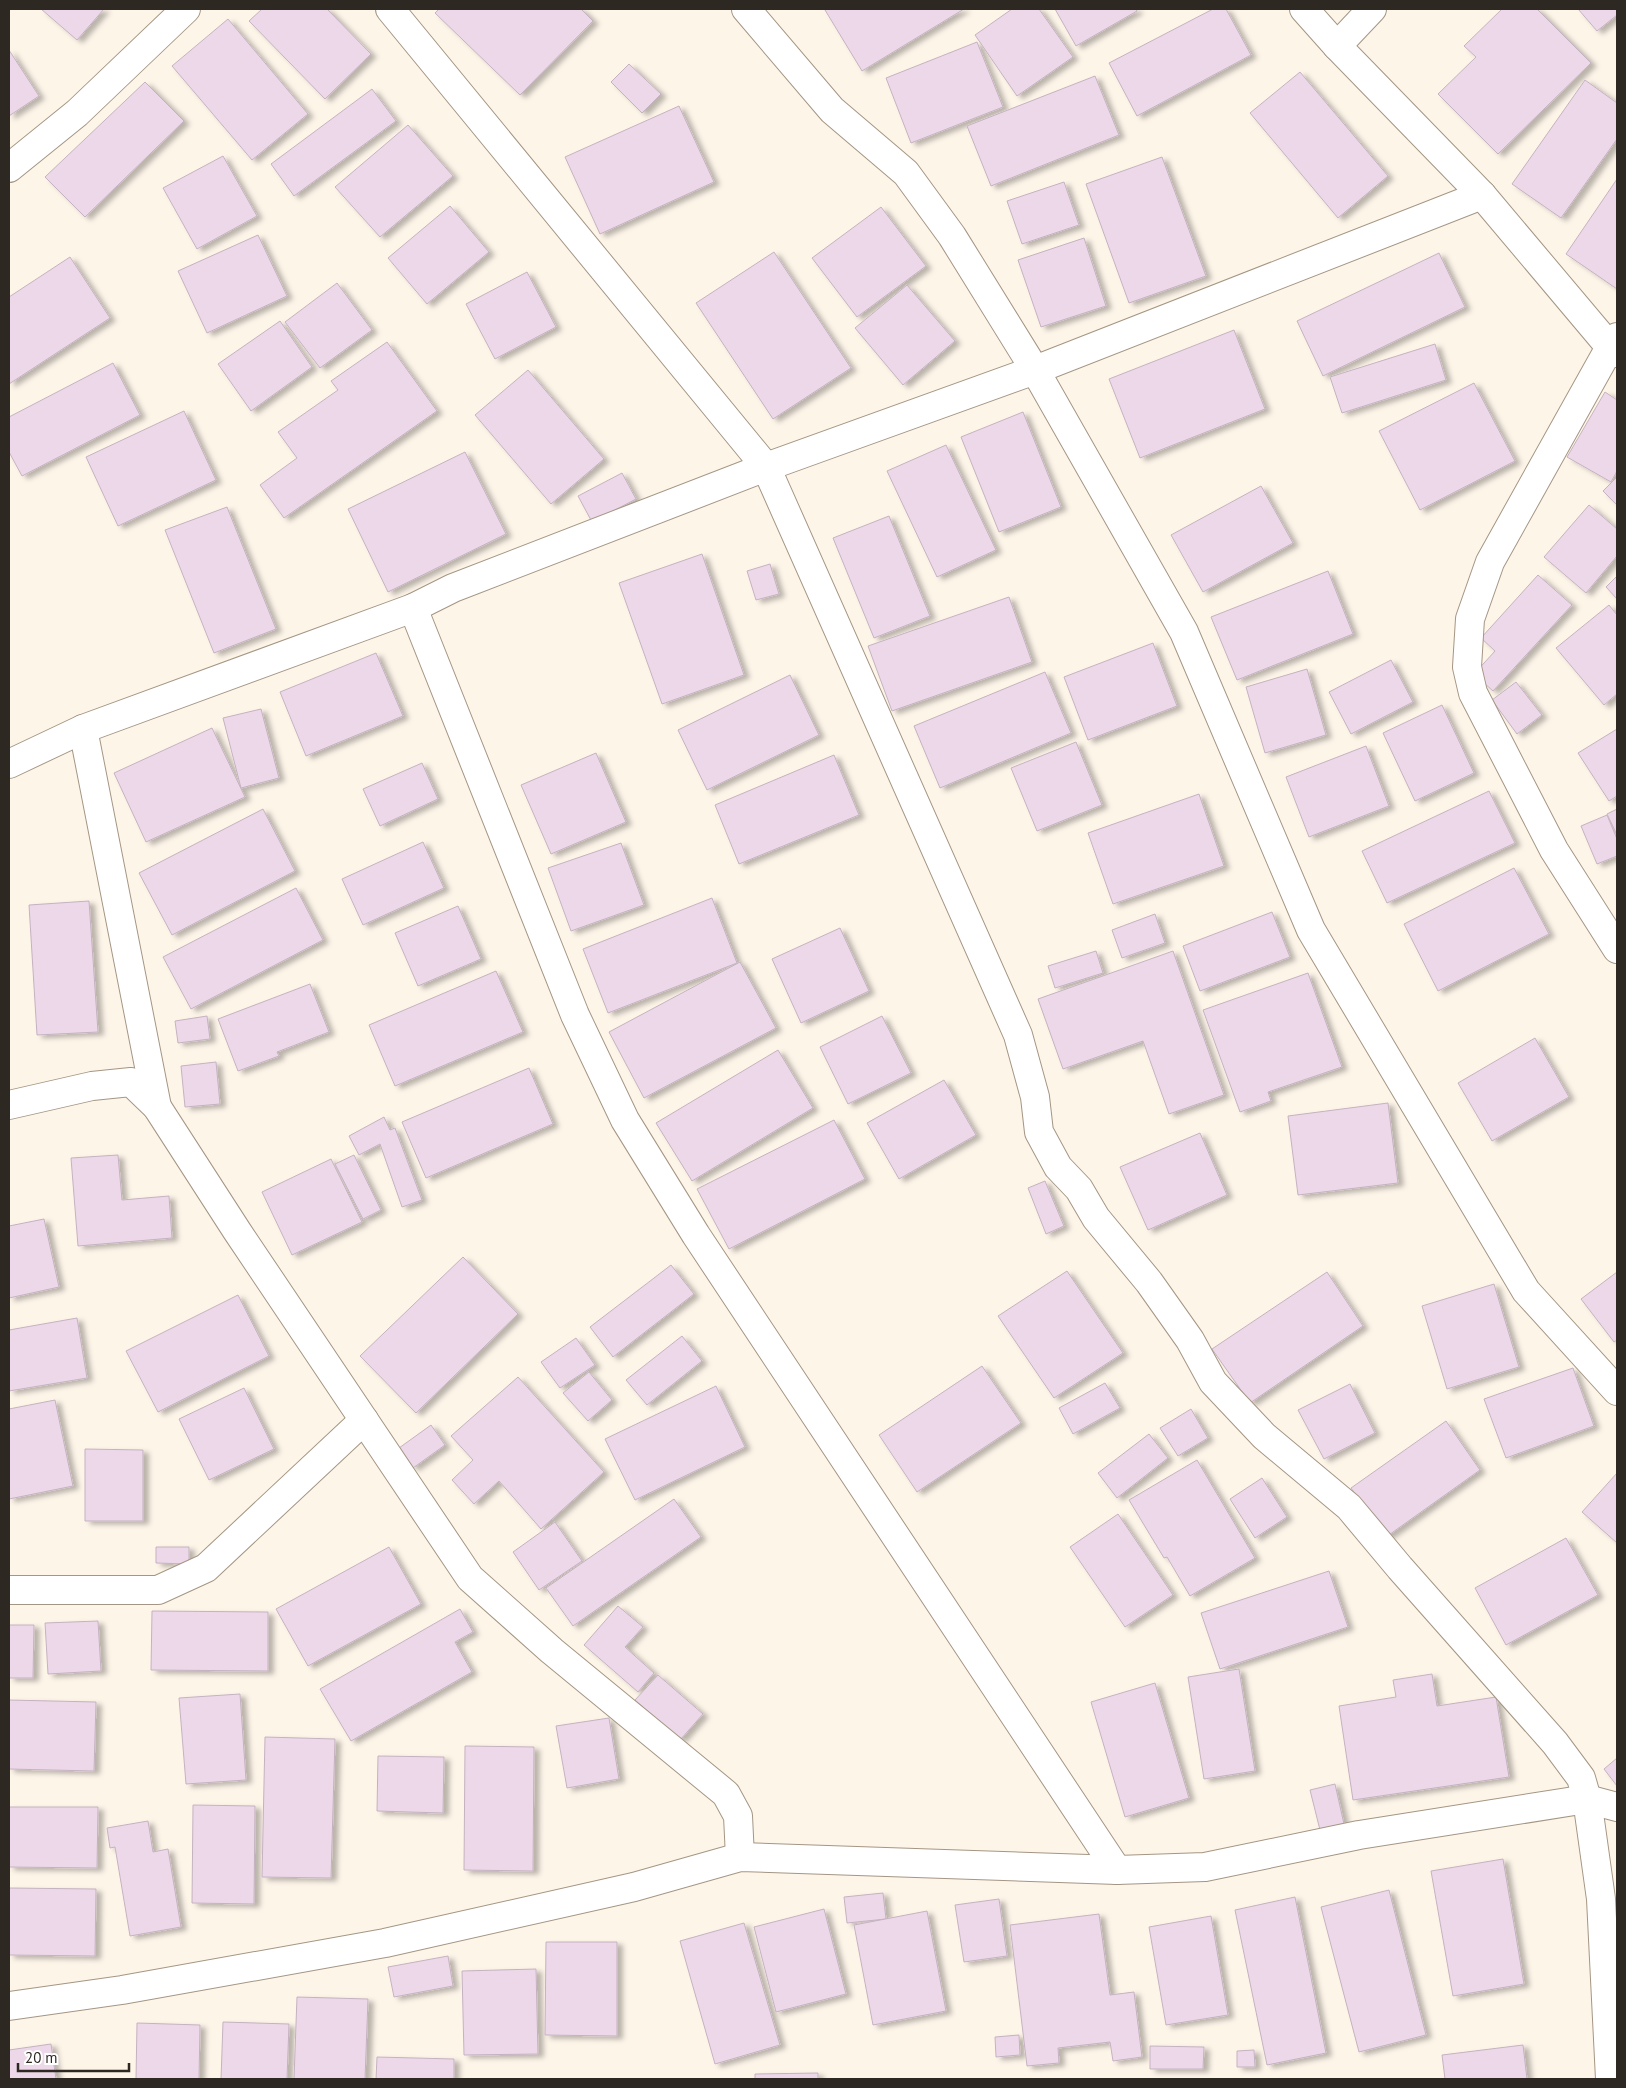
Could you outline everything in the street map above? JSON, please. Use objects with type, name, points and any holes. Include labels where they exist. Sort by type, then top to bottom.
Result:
[{"type":"street","points":[[9,168],[77,113],[186,9]]},
{"type":"street","points":[[390,9],[766,467],[1018,1035],[1035,1097],[1038,1132],[1058,1167],[1079,1189],[1096,1218],[1154,1289],[1190,1340],[1213,1382],[1264,1436],[1349,1507],[1400,1568],[1555,1743],[1581,1778],[1601,1898],[1610,2079]]},
{"type":"street","points":[[746,9],[832,110],[906,173],[952,236],[1035,370],[1184,632],[1311,930],[1526,1292],[1617,1391]]},
{"type":"street","points":[[1304,9],[1337,46],[1482,195],[1615,346],[1490,562],[1470,619],[1467,667],[1473,693],[1554,850],[1617,949]]},
{"type":"street","points":[[1337,46],[1372,9]]},
{"type":"street","points":[[9,764],[83,729],[413,608],[453,588],[766,467],[1035,370],[1482,195]]},
{"type":"street","points":[[413,608],[575,1015],[625,1120],[696,1235],[1117,1870]]},
{"type":"street","points":[[83,729],[157,1106]]},
{"type":"street","points":[[9,1105],[92,1086],[131,1082],[157,1106],[237,1231],[470,1578],[559,1657],[726,1794],[738,1816],[740,1857]]},
{"type":"street","points":[[9,1590],[158,1590],[206,1568],[364,1420]]},
{"type":"street","points":[[9,2006],[122,1990],[385,1943],[634,1887],[740,1857],[1117,1870],[1205,1867],[1359,1834],[1586,1799],[1617,1807]]},
{"type":"building","points":[[41,9],[104,9],[77,40]]},
{"type":"building","points":[[262,9],[327,9],[371,54],[325,99],[249,21]]},
{"type":"building","points":[[439,9],[581,9],[593,21],[520,95],[435,13]]},
{"type":"building","points":[[964,9],[862,71],[825,10]]},
{"type":"building","points":[[1012,9],[1039,9],[1073,57],[1017,96],[975,35]]},
{"type":"building","points":[[1055,9],[1136,9],[1137,11],[1076,46]]},
{"type":"building","points":[[1213,9],[1226,9],[1251,55],[1137,116],[1109,63]]},
{"type":"building","points":[[1502,9],[1537,9],[1591,63],[1498,154],[1438,94],[1476,57],[1464,46]]},
{"type":"building","points":[[1578,9],[1617,9],[1617,15],[1597,31]]},
{"type":"building","points":[[228,19],[308,114],[252,160],[172,66]]},
{"type":"building","points":[[977,42],[1003,107],[911,143],[886,78]]},
{"type":"building","points":[[9,50],[39,96],[9,116]]},
{"type":"building","points":[[629,64],[661,94],[642,113],[611,82]]},
{"type":"building","points":[[1300,72],[1388,176],[1338,218],[1250,113]]},
{"type":"building","points":[[1095,76],[1119,135],[991,186],[967,126]]},
{"type":"building","points":[[1585,80],[1617,103],[1617,139],[1561,218],[1512,184]]},
{"type":"building","points":[[145,82],[184,121],[85,217],[45,177]]},
{"type":"building","points":[[372,89],[396,121],[294,196],[271,164]]},
{"type":"building","points":[[679,106],[714,182],[600,234],[565,157]]},
{"type":"building","points":[[408,125],[453,176],[380,237],[335,187]]},
{"type":"building","points":[[223,156],[257,216],[197,249],[163,188]]},
{"type":"building","points":[[1162,157],[1206,276],[1129,303],[1086,184]]},
{"type":"building","points":[[1617,179],[1617,289],[1566,254]]},
{"type":"building","points":[[1064,182],[1079,225],[1022,244],[1007,201]]},
{"type":"building","points":[[450,206],[489,252],[427,304],[388,258]]},
{"type":"building","points":[[881,207],[926,266],[857,317],[812,258]]},
{"type":"building","points":[[258,235],[287,296],[207,333],[178,271]]},
{"type":"building","points":[[1084,238],[1106,306],[1041,327],[1018,260]]},
{"type":"building","points":[[774,252],[851,368],[773,419],[696,303]]},
{"type":"building","points":[[1439,253],[1465,307],[1323,376],[1297,321]]},
{"type":"building","points":[[70,257],[110,318],[9,384],[9,297]]},
{"type":"building","points":[[527,272],[556,327],[495,359],[466,304]]},
{"type":"building","points":[[337,283],[372,330],[320,368],[285,322]]},
{"type":"building","points":[[907,285],[955,341],[903,385],[855,328]]},
{"type":"building","points":[[280,321],[312,367],[251,411],[218,364]]},
{"type":"building","points":[[1234,330],[1265,409],[1140,458],[1109,379]]},
{"type":"building","points":[[387,342],[437,411],[284,518],[260,485],[297,458],[278,432],[338,390],[331,381]]},
{"type":"building","points":[[1435,344],[1446,380],[1342,413],[1330,377]]},
{"type":"building","points":[[113,363],[140,415],[22,476],[9,452],[9,417]]},
{"type":"building","points":[[528,370],[604,459],[551,504],[475,415]]},
{"type":"building","points":[[1474,383],[1515,461],[1420,510],[1379,431]]},
{"type":"building","points":[[1605,392],[1617,400],[1617,471],[1611,482],[1567,457]]},
{"type":"building","points":[[184,411],[216,480],[118,526],[86,457]]},
{"type":"building","points":[[1023,412],[1061,507],[999,532],[961,437]]},
{"type":"building","points":[[946,445],[996,550],[937,577],[887,471]]},
{"type":"building","points":[[465,452],[506,534],[388,592],[348,509]]},
{"type":"building","points":[[622,473],[636,499],[592,522],[578,496]]},
{"type":"building","points":[[1617,477],[1617,505],[1603,491]]},
{"type":"building","points":[[1261,486],[1293,543],[1203,592],[1171,535]]},
{"type":"building","points":[[1589,505],[1617,529],[1617,556],[1586,593],[1544,557]]},
{"type":"building","points":[[227,507],[276,629],[214,653],[165,530]]},
{"type":"building","points":[[889,516],[930,616],[874,638],[833,538]]},
{"type":"building","points":[[702,554],[744,675],[662,704],[619,583]]},
{"type":"building","points":[[770,564],[779,594],[756,600],[747,571]]},
{"type":"building","points":[[1328,571],[1353,634],[1237,680],[1211,617]]},
{"type":"building","points":[[1538,575],[1572,605],[1493,691],[1474,674],[1495,651],[1481,638]]},
{"type":"building","points":[[1617,576],[1617,599],[1606,587]]},
{"type":"building","points":[[1009,597],[1032,662],[892,711],[868,646]]},
{"type":"building","points":[[1609,605],[1617,615],[1617,694],[1604,705],[1556,648]]},
{"type":"building","points":[[1153,643],[1177,706],[1088,740],[1064,677]]},
{"type":"building","points":[[376,653],[403,716],[306,756],[280,692]]},
{"type":"building","points":[[1391,660],[1413,702],[1351,734],[1329,692]]},
{"type":"building","points":[[1307,669],[1326,735],[1265,753],[1246,687]]},
{"type":"building","points":[[1045,672],[1071,733],[940,788],[914,726]]},
{"type":"building","points":[[790,675],[819,735],[707,790],[678,730]]},
{"type":"building","points":[[1516,682],[1542,715],[1517,734],[1492,700]]},
{"type":"building","points":[[1442,705],[1474,773],[1415,801],[1383,733]]},
{"type":"building","points":[[261,709],[279,778],[241,788],[223,718]]},
{"type":"building","points":[[212,728],[245,797],[146,842],[114,773]]},
{"type":"building","points":[[1617,729],[1617,796],[1609,801],[1578,753]]},
{"type":"building","points":[[1076,742],[1102,805],[1037,831],[1011,768]]},
{"type":"building","points":[[1366,746],[1389,806],[1309,837],[1286,777]]},
{"type":"building","points":[[596,753],[626,822],[551,854],[521,785]]},
{"type":"building","points":[[834,755],[859,815],[739,864],[715,805]]},
{"type":"building","points":[[422,763],[438,799],[380,826],[363,789]]},
{"type":"building","points":[[1489,791],[1515,843],[1387,903],[1362,851]]},
{"type":"building","points":[[1199,794],[1224,866],[1113,904],[1088,833]]},
{"type":"building","points":[[263,809],[295,871],[172,935],[139,873]]},
{"type":"building","points":[[1617,809],[1617,835],[1607,814]]},
{"type":"building","points":[[1607,815],[1617,839],[1617,856],[1597,864],[1581,826]]},
{"type":"building","points":[[423,842],[444,888],[363,925],[342,879]]},
{"type":"building","points":[[621,843],[644,905],[571,931],[548,868]]},
{"type":"building","points":[[1514,868],[1549,934],[1438,991],[1404,924]]},
{"type":"building","points":[[296,888],[323,940],[191,1009],[163,957]]},
{"type":"building","points":[[712,898],[737,963],[608,1013],[583,949]]},
{"type":"building","points":[[89,901],[98,1032],[37,1035],[29,905]]},
{"type":"building","points":[[458,906],[481,959],[418,986],[395,933]]},
{"type":"building","points":[[1272,912],[1290,957],[1200,991],[1183,946]]},
{"type":"building","points":[[1155,914],[1165,943],[1122,958],[1112,930]]},
{"type":"building","points":[[840,928],[869,991],[801,1023],[772,959]]},
{"type":"building","points":[[1096,951],[1103,973],[1055,988],[1048,966]]},
{"type":"building","points":[[1173,951],[1224,1095],[1169,1114],[1143,1041],[1063,1069],[1038,999]]},
{"type":"building","points":[[740,962],[776,1028],[644,1098],[609,1032]]},
{"type":"building","points":[[496,971],[523,1032],[395,1086],[369,1025]]},
{"type":"building","points":[[1308,973],[1342,1067],[1268,1092],[1271,1101],[1240,1112],[1203,1010]]},
{"type":"building","points":[[310,984],[329,1032],[277,1052],[279,1056],[238,1071],[218,1019]]},
{"type":"building","points":[[207,1016],[210,1039],[178,1043],[175,1021]]},
{"type":"building","points":[[882,1016],[911,1073],[848,1104],[820,1047]]},
{"type":"building","points":[[1535,1038],[1569,1097],[1492,1141],[1458,1083]]},
{"type":"building","points":[[778,1050],[813,1108],[692,1181],[656,1123]]},
{"type":"building","points":[[216,1062],[220,1104],[185,1107],[181,1066]]},
{"type":"building","points":[[529,1068],[553,1124],[426,1178],[402,1122]]},
{"type":"building","points":[[944,1080],[976,1135],[899,1179],[867,1123]]},
{"type":"building","points":[[1388,1103],[1398,1183],[1298,1195],[1288,1116]]},
{"type":"building","points":[[384,1117],[390,1130],[395,1128],[422,1200],[402,1207],[380,1144],[359,1155],[349,1136]]},
{"type":"building","points":[[834,1120],[865,1179],[729,1249],[697,1189]]},
{"type":"building","points":[[1200,1133],[1227,1195],[1148,1230],[1120,1167]]},
{"type":"building","points":[[118,1155],[122,1200],[169,1196],[172,1238],[78,1246],[71,1158]]},
{"type":"building","points":[[354,1155],[381,1210],[363,1219],[335,1164]]},
{"type":"building","points":[[331,1159],[362,1222],[292,1255],[262,1192]]},
{"type":"building","points":[[1045,1181],[1064,1226],[1046,1234],[1028,1188]]},
{"type":"building","points":[[44,1219],[59,1287],[9,1298],[9,1226]]},
{"type":"building","points":[[463,1257],[518,1314],[416,1413],[360,1356]]},
{"type":"building","points":[[671,1265],[694,1294],[613,1357],[590,1327]]},
{"type":"building","points":[[1067,1271],[1123,1353],[1054,1398],[998,1316]]},
{"type":"building","points":[[1327,1272],[1363,1326],[1250,1403],[1212,1349]]},
{"type":"building","points":[[1617,1272],[1617,1340],[1614,1342],[1581,1299]]},
{"type":"building","points":[[1494,1284],[1519,1367],[1447,1389],[1422,1306]]},
{"type":"building","points":[[238,1295],[269,1356],[158,1412],[126,1351]]},
{"type":"building","points":[[77,1318],[87,1378],[9,1391],[9,1330]]},
{"type":"building","points":[[682,1336],[702,1361],[647,1405],[626,1380]]},
{"type":"building","points":[[576,1338],[595,1365],[560,1388],[541,1362]]},
{"type":"building","points":[[982,1366],[1021,1423],[917,1492],[879,1435]]},
{"type":"building","points":[[1573,1368],[1594,1426],[1506,1458],[1484,1399]]},
{"type":"building","points":[[589,1372],[612,1400],[588,1421],[563,1393]]},
{"type":"building","points":[[518,1377],[604,1472],[541,1529],[499,1481],[474,1504],[452,1480],[473,1460],[451,1436]]},
{"type":"building","points":[[1105,1383],[1120,1408],[1073,1434],[1059,1408]]},
{"type":"building","points":[[1350,1384],[1375,1433],[1324,1459],[1298,1410]]},
{"type":"building","points":[[716,1386],[745,1447],[635,1500],[605,1439]]},
{"type":"building","points":[[244,1388],[274,1449],[209,1480],[179,1419]]},
{"type":"building","points":[[55,1400],[73,1486],[9,1499],[9,1409]]},
{"type":"building","points":[[1191,1409],[1208,1438],[1178,1456],[1160,1428]]},
{"type":"building","points":[[1446,1421],[1480,1470],[1386,1537],[1351,1488]]},
{"type":"building","points":[[431,1425],[445,1445],[413,1468],[399,1448]]},
{"type":"building","points":[[1149,1434],[1168,1458],[1117,1498],[1098,1473]]},
{"type":"building","points":[[85,1449],[143,1450],[143,1521],[85,1521]]},
{"type":"building","points":[[1197,1460],[1255,1558],[1190,1596],[1167,1557],[1164,1558],[1129,1500]]},
{"type":"building","points":[[1617,1473],[1617,1543],[1582,1512]]},
{"type":"building","points":[[1262,1478],[1287,1517],[1255,1538],[1230,1499]]},
{"type":"building","points":[[674,1499],[701,1537],[573,1626],[546,1588]]},
{"type":"building","points":[[1118,1514],[1173,1595],[1125,1627],[1070,1547]]},
{"type":"building","points":[[555,1522],[582,1561],[539,1590],[513,1552]]},
{"type":"building","points":[[1566,1538],[1598,1595],[1506,1645],[1475,1588]]},
{"type":"building","points":[[156,1547],[189,1547],[189,1564],[156,1563]]},
{"type":"building","points":[[389,1547],[421,1604],[308,1666],[276,1609]]},
{"type":"building","points":[[1329,1571],[1348,1627],[1220,1669],[1201,1613]]},
{"type":"building","points":[[618,1606],[643,1627],[625,1647],[654,1673],[638,1692],[584,1645]]},
{"type":"building","points":[[460,1609],[473,1632],[455,1642],[472,1672],[351,1741],[320,1689]]},
{"type":"building","points":[[152,1611],[268,1612],[268,1671],[151,1670]]},
{"type":"building","points":[[98,1621],[101,1671],[48,1674],[45,1623]]},
{"type":"building","points":[[9,1625],[34,1625],[33,1678],[9,1678]]},
{"type":"building","points":[[1239,1669],[1255,1771],[1204,1779],[1188,1677]]},
{"type":"building","points":[[1432,1674],[1437,1706],[1496,1697],[1509,1777],[1353,1800],[1339,1706],[1396,1697],[1393,1680]]},
{"type":"building","points":[[658,1675],[703,1714],[680,1740],[635,1700]]},
{"type":"building","points":[[1155,1683],[1189,1798],[1125,1817],[1091,1702]]},
{"type":"building","points":[[240,1694],[246,1780],[186,1784],[179,1698]]},
{"type":"building","points":[[9,1700],[96,1702],[94,1771],[9,1769]]},
{"type":"building","points":[[609,1718],[619,1779],[567,1788],[556,1726]]},
{"type":"building","points":[[265,1737],[335,1739],[331,1878],[262,1877]]},
{"type":"building","points":[[465,1746],[534,1747],[533,1871],[464,1870]]},
{"type":"building","points":[[378,1756],[444,1757],[443,1813],[377,1811]]},
{"type":"building","points":[[1617,1758],[1617,1786],[1604,1769]]},
{"type":"building","points":[[1335,1784],[1344,1824],[1320,1830],[1310,1790]]},
{"type":"building","points":[[193,1805],[255,1806],[254,1904],[192,1903]]},
{"type":"building","points":[[9,1807],[98,1807],[97,1868],[9,1867]]},
{"type":"building","points":[[148,1821],[153,1852],[168,1849],[181,1927],[130,1936],[115,1847],[110,1848],[107,1828]]},
{"type":"building","points":[[1503,1859],[1524,1984],[1453,1996],[1431,1871]]},
{"type":"building","points":[[9,1888],[96,1889],[95,1956],[9,1955]]},
{"type":"building","points":[[1389,1890],[1426,2035],[1359,2052],[1321,1907]]},
{"type":"building","points":[[883,1893],[886,1919],[847,1923],[844,1897]]},
{"type":"building","points":[[1295,1897],[1326,2053],[1267,2065],[1235,1910]]},
{"type":"building","points":[[999,1899],[1007,1956],[964,1962],[955,1905]]},
{"type":"building","points":[[824,1909],[846,1994],[776,2012],[754,1927]]},
{"type":"building","points":[[927,1911],[946,2011],[873,2025],[854,1925]]},
{"type":"building","points":[[1099,1914],[1110,1995],[1134,1992],[1142,2057],[1113,2061],[1110,2042],[1058,2048],[1059,2063],[1027,2066],[1010,1925]]},
{"type":"building","points":[[1211,1916],[1228,2015],[1166,2025],[1149,1927]]},
{"type":"building","points":[[744,1923],[780,2045],[715,2064],[680,1941]]},
{"type":"building","points":[[546,1942],[617,1942],[617,2036],[545,2035]]},
{"type":"building","points":[[448,1956],[453,1986],[394,1997],[388,1967]]},
{"type":"building","points":[[536,1969],[538,2054],[464,2055],[462,1971]]},
{"type":"building","points":[[297,1997],[368,1999],[365,2079],[294,2079]]},
{"type":"building","points":[[223,2022],[289,2024],[287,2079],[221,2079]]},
{"type":"building","points":[[137,2023],[200,2025],[199,2079],[136,2079]]},
{"type":"building","points":[[1019,2035],[1020,2055],[996,2057],[995,2037]]},
{"type":"building","points":[[51,2044],[56,2079],[9,2079],[9,2050]]},
{"type":"building","points":[[1523,2045],[1527,2079],[1445,2079],[1442,2055]]},
{"type":"building","points":[[1150,2046],[1204,2047],[1203,2069],[1150,2069]]},
{"type":"building","points":[[1254,2050],[1255,2067],[1237,2067],[1237,2051]]},
{"type":"building","points":[[377,2057],[454,2059],[454,2079],[376,2079]]},
{"type":"building","points":[[818,2073],[818,2079],[755,2079],[755,2074]]}]
